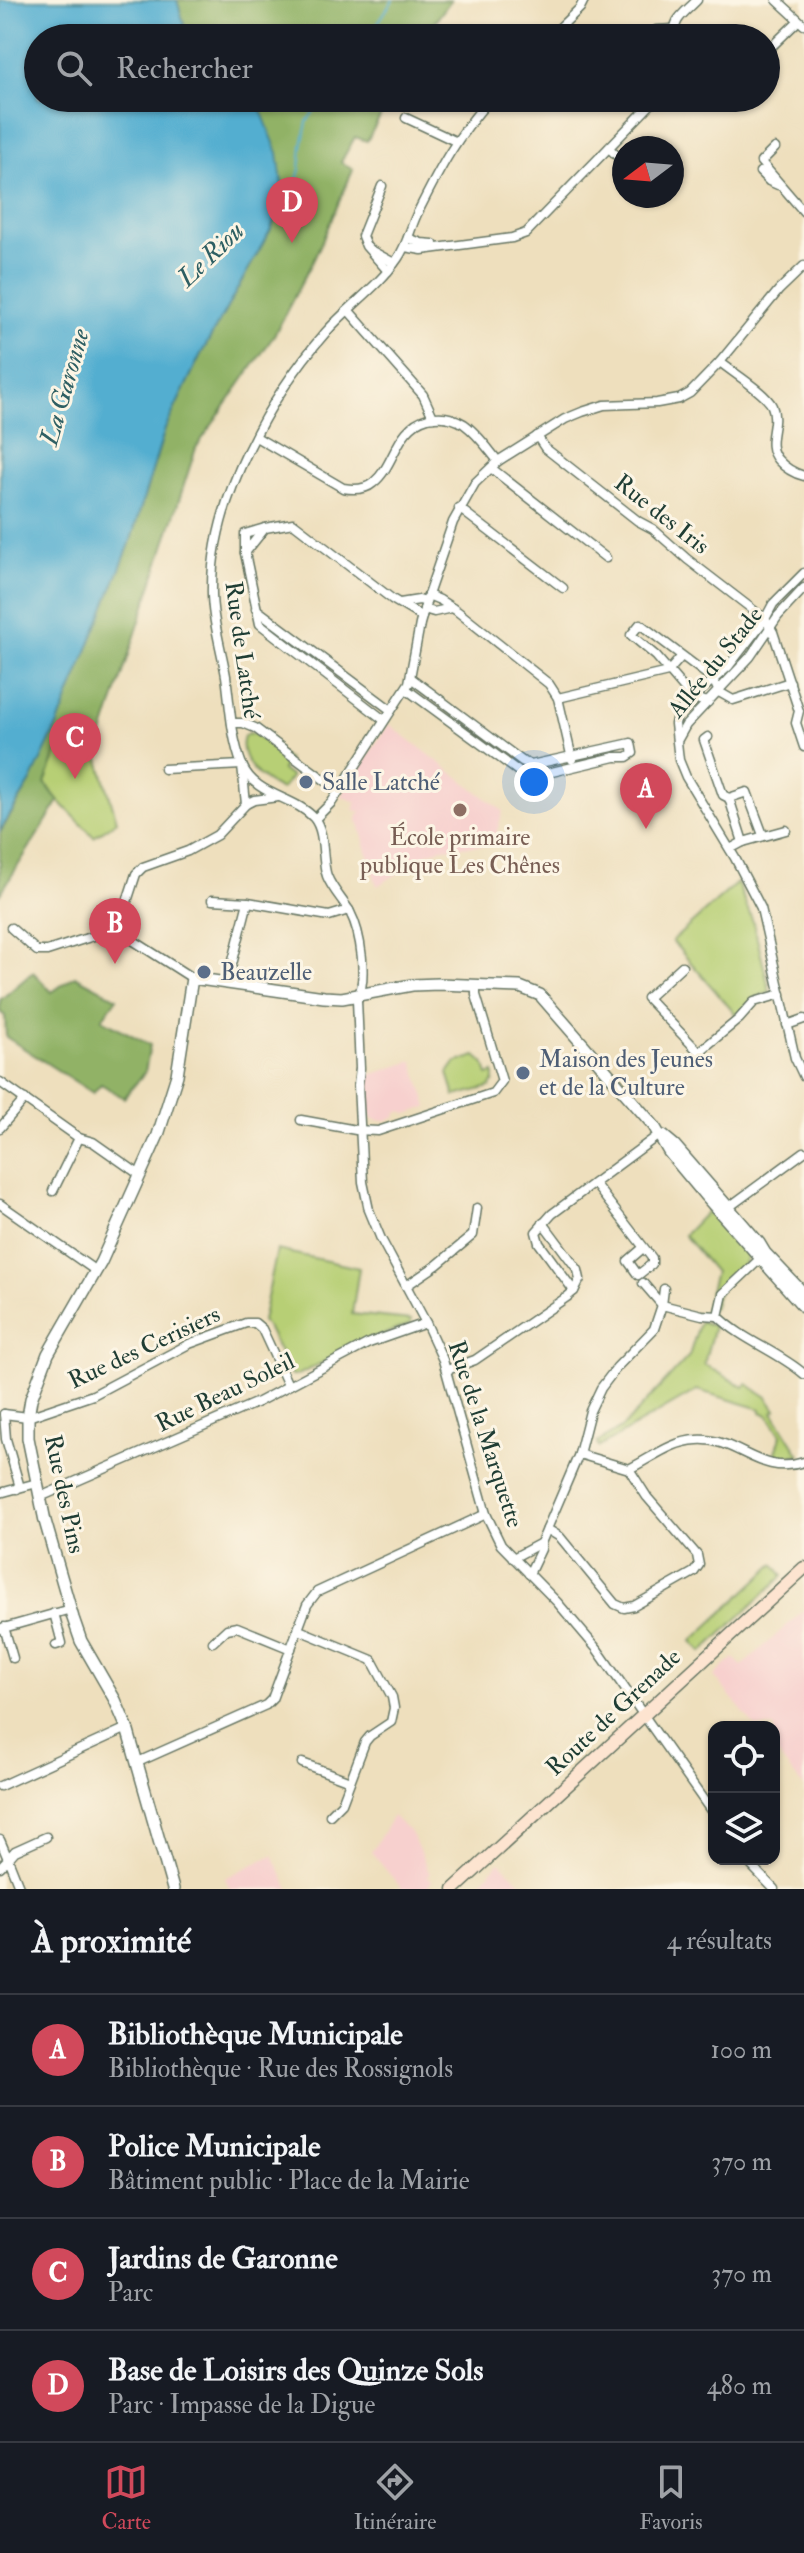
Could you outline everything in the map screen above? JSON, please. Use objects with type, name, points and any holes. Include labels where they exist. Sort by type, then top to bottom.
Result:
[{"type":"main road","name":"Route de Grenade","points":[[454,1889],[804,1568]]},
{"type":"street","points":[[563,24],[584,0]]},
{"type":"street","points":[[675,24],[697,0]]},
{"type":"street","points":[[777,0],[801,23],[780,40]]},
{"type":"street","name":"Rue de Latché","points":[[246,804],[211,590],[224,514],[256,437],[284,387],[326,333],[394,263],[455,141],[479,112]]},
{"type":"street","points":[[407,242],[415,250],[521,236],[644,112]]},
{"type":"street","points":[[406,118],[455,141]]},
{"type":"street","points":[[609,148],[612,151]]},
{"type":"street","points":[[775,148],[761,162],[804,212]]},
{"type":"street","points":[[760,172],[769,181],[781,185]]},
{"type":"street","points":[[382,186],[363,231],[363,241],[388,271]]},
{"type":"street","points":[[371,251],[394,263]]},
{"type":"street","points":[[315,819],[332,802],[406,689],[411,678],[425,606],[459,508],[475,483],[495,464],[565,419],[604,405],[644,404],[679,399],[690,393],[720,362],[779,290],[804,266]]},
{"type":"street","points":[[349,311],[423,395],[433,417]]},
{"type":"street","points":[[720,362],[768,400],[773,413],[772,454],[785,468],[804,476]]},
{"type":"street","points":[[256,437],[343,488],[353,490],[373,483],[407,431],[422,420],[443,416],[463,423],[495,464],[606,558]]},
{"type":"street","name":"Rue des Iris","points":[[537,436],[545,448],[765,619],[771,628],[799,711],[796,723],[804,747]]},
{"type":"street","points":[[459,508],[563,588]]},
{"type":"street","points":[[384,720],[260,624],[245,553],[265,528],[293,523],[408,611],[440,600],[452,608],[549,684],[558,698],[574,767]]},
{"type":"street","name":"Allée du Stade","points":[[677,742],[677,715],[728,667],[773,604],[804,573]]},
{"type":"street","name":"Allée du Stade","points":[[677,742],[686,725],[750,657],[778,616],[804,588]]},
{"type":"street","points":[[400,603],[411,600],[434,612],[452,608]]},
{"type":"street","points":[[255,609],[391,710]]},
{"type":"street","points":[[708,702],[692,698],[656,656],[631,635],[640,624],[713,679],[719,692],[733,700],[790,682]]},
{"type":"street","points":[[558,698],[668,672],[681,657]]},
{"type":"street","points":[[406,689],[522,774],[535,776],[627,757],[633,753],[631,743],[531,765],[411,678]]},
{"type":"street","points":[[232,723],[255,728],[338,790]]},
{"type":"street","points":[[467,733],[473,724]]},
{"type":"street","points":[[708,737],[704,740],[723,795],[729,798],[747,792],[763,835]]},
{"type":"street","points":[[677,742],[679,760],[686,777],[730,849],[761,908],[795,1058],[804,1077]]},
{"type":"street","points":[[164,769],[242,765],[251,779],[315,819],[320,831],[327,878],[349,910],[360,942],[362,981],[359,996]]},
{"type":"street","points":[[121,920],[136,874],[143,867],[188,851],[217,835],[246,804],[278,797]]},
{"type":"street","points":[[729,798],[743,842]]},
{"type":"street","points":[[730,849],[763,835],[786,830]]},
{"type":"street","points":[[212,900],[248,902],[329,916],[349,910]]},
{"type":"street","points":[[227,984],[248,902]]},
{"type":"street","points":[[121,920],[134,941],[192,978],[324,997],[359,996],[427,984],[520,987],[540,995],[660,1134],[669,1152],[759,1243],[761,1257],[804,1307]]},
{"type":"street","points":[[106,932],[110,921],[121,920]]},
{"type":"street","points":[[11,928],[37,951],[47,951],[106,932]]},
{"type":"street","points":[[106,932],[110,938],[117,940],[127,932]]},
{"type":"street","points":[[682,966],[647,998],[699,1052],[739,1019],[754,1002],[781,994]]},
{"type":"street","name":"Rue des Pins","points":[[173,1889],[127,1728],[115,1700],[81,1641],[71,1609],[47,1530],[28,1438],[28,1417],[31,1399],[48,1354],[96,1271],[155,1144],[177,1075],[192,978]]},
{"type":"street","points":[[301,1120],[378,1131],[456,1107],[470,1099],[483,1098],[499,1088],[502,1081],[476,995],[476,985]]},
{"type":"street","name":"Rue de la Marquette","points":[[359,996],[359,1130],[363,1182],[369,1210],[447,1370],[486,1514],[501,1545],[557,1602],[597,1649],[708,1806]]},
{"type":"street","points":[[787,1025],[804,1019]]},
{"type":"street","points":[[0,1082],[79,1138],[93,1142],[140,1175]]},
{"type":"street","points":[[0,1128],[25,1099]]},
{"type":"street","points":[[574,1291],[539,1243],[536,1232],[543,1223],[660,1134]]},
{"type":"street","points":[[53,1191],[79,1138]]},
{"type":"street","points":[[725,1210],[804,1152]]},
{"type":"street","points":[[594,1183],[643,1248]]},
{"type":"street","points":[[0,1204],[96,1271]]},
{"type":"street","points":[[406,1286],[473,1235],[477,1208]]},
{"type":"street","points":[[447,1370],[475,1360],[574,1291],[580,1279],[578,1270],[543,1223]]},
{"type":"street","points":[[761,1257],[804,1294]]},
{"type":"street","points":[[718,1316],[723,1294],[761,1257]]},
{"type":"street","points":[[643,1283],[662,1305],[718,1316],[728,1327],[769,1349],[804,1374]]},
{"type":"street","points":[[529,1574],[579,1454],[590,1411],[601,1388],[617,1367],[654,1329],[664,1289]]},
{"type":"street","name":"Rue des Cerisiers","points":[[28,1417],[93,1395],[189,1344],[246,1323],[255,1323],[262,1329],[288,1385]]},
{"type":"street","name":"Rue Beau Soleil","points":[[40,1497],[258,1402],[369,1343],[426,1323]]},
{"type":"street","points":[[2,1412],[28,1417]]},
{"type":"street","name":"Rue des Pins","points":[[2,1412],[19,1484],[17,1489]]},
{"type":"street","points":[[629,1469],[667,1447],[697,1440],[721,1443],[775,1466],[804,1462]]},
{"type":"street","points":[[547,1529],[560,1537],[615,1604],[624,1608],[634,1606],[694,1572],[699,1565],[697,1555],[647,1497],[629,1469],[579,1454]]},
{"type":"street","points":[[0,1493],[37,1483]]},
{"type":"street","points":[[138,1762],[266,1705],[272,1699],[307,1605],[317,1592],[486,1514]]},
{"type":"street","points":[[513,1558],[541,1543]]},
{"type":"street","points":[[13,1658],[2,1628],[71,1609]]},
{"type":"street","points":[[54,1613],[62,1643],[56,1645]]},
{"type":"street","points":[[213,1642],[227,1629],[237,1627],[291,1649]]},
{"type":"street","points":[[299,1630],[372,1660],[392,1697],[394,1708],[391,1722],[365,1742],[342,1803],[330,1815]]},
{"type":"street","points":[[0,1786],[127,1728]]},
{"type":"street","points":[[302,1763],[350,1781]]},
{"type":"street","points":[[0,1867],[15,1851],[46,1837]]},
{"type":"street","points":[[0,1840],[20,1889]]},
{"type":"street","points":[[751,1865],[774,1889]]},
{"type":"shaded area","points":[[389,724],[503,811],[493,845],[442,848],[426,854],[377,886],[357,817],[361,812],[354,810],[356,802],[341,796]]},
{"type":"shaded area","points":[[413,1061],[428,1107],[407,1114],[403,1111],[384,1121],[373,1119],[368,1112],[367,1076]]},
{"type":"shaded area","points":[[804,1610],[804,1787],[780,1757],[780,1721],[750,1721],[714,1676],[734,1658],[742,1666]]},
{"type":"shaded area","points":[[393,1816],[411,1833],[430,1874],[427,1876],[432,1881],[428,1886],[431,1889],[402,1889],[371,1852]]},
{"type":"shaded area","points":[[273,1855],[289,1889],[230,1889],[225,1878]]},
{"type":"shaded area","points":[[500,1862],[528,1889],[473,1889]]},
{"type":"green space","points":[[177,0],[451,0],[433,24],[184,24]]},
{"type":"green space","points":[[261,112],[383,112],[367,141],[355,137],[341,162],[353,170],[315,257],[273,337],[196,448],[97,753],[65,730],[45,783],[59,801],[0,894],[0,833],[31,781],[129,546],[165,429],[200,356],[271,229]]},
{"type":"green space","points":[[66,729],[97,753],[117,821],[94,837],[45,783]]},
{"type":"green space","points":[[255,734],[288,760],[282,770],[291,777],[281,790],[266,781],[247,761],[243,745],[244,736]]},
{"type":"green space","points":[[737,883],[753,922],[770,992],[753,999],[737,1016],[672,941]]},
{"type":"green space","points":[[33,972],[52,992],[75,976],[117,998],[102,1019],[150,1045],[145,1072],[124,1098],[101,1084],[93,1093],[6,1037],[0,1000]]},
{"type":"green space","points":[[476,1056],[484,1063],[488,1075],[494,1073],[494,1081],[490,1087],[455,1096],[448,1073],[455,1063]]},
{"type":"green space","points":[[708,1210],[747,1249],[747,1256],[742,1267],[723,1283],[713,1308],[704,1312],[715,1272],[684,1235]]},
{"type":"green space","points":[[277,1250],[359,1268],[352,1314],[411,1320],[411,1324],[361,1343],[298,1375],[291,1375],[262,1321]]},
{"type":"green space","points":[[700,1321],[714,1326],[704,1364],[767,1397],[800,1455],[775,1456],[781,1435],[761,1409],[697,1390],[599,1447],[597,1443],[624,1426],[689,1356]]},
{"type":"green space","points":[[774,1564],[783,1576],[702,1652],[692,1641]]},
{"type":"water","name":"La Garonne","points":[[0,0],[177,0],[184,24],[24,24],[24,112],[262,112],[278,153],[284,198],[271,229],[200,356],[165,429],[129,546],[58,724],[31,781],[0,831]]},
{"type":"waterway","name":"Le Riou","points":[[377,24],[393,0]]},
{"type":"waterway","name":"Le Riou","points":[[276,216],[291,201],[300,169],[307,122],[313,112]]},
{"type":"place","name":"Base de Loisirs des Quinze Sols","points":[[292,243]]},
{"type":"place","name":"Jardins de Garonne","points":[[75,779]]},
{"type":"place","name":"Salle Latché","points":[[306,782]]},
{"type":"place","name":"École primaire publique Les Chênes","points":[[460,810]]},
{"type":"place","name":"Bibliothèque Municipale","points":[[646,829]]},
{"type":"place","name":"Police Municipale","points":[[115,964]]},
{"type":"place","name":"Beauzelle","points":[[204,972]]},
{"type":"place","name":"Maison des Jeunes et de la Culture","points":[[523,1073]]}]
